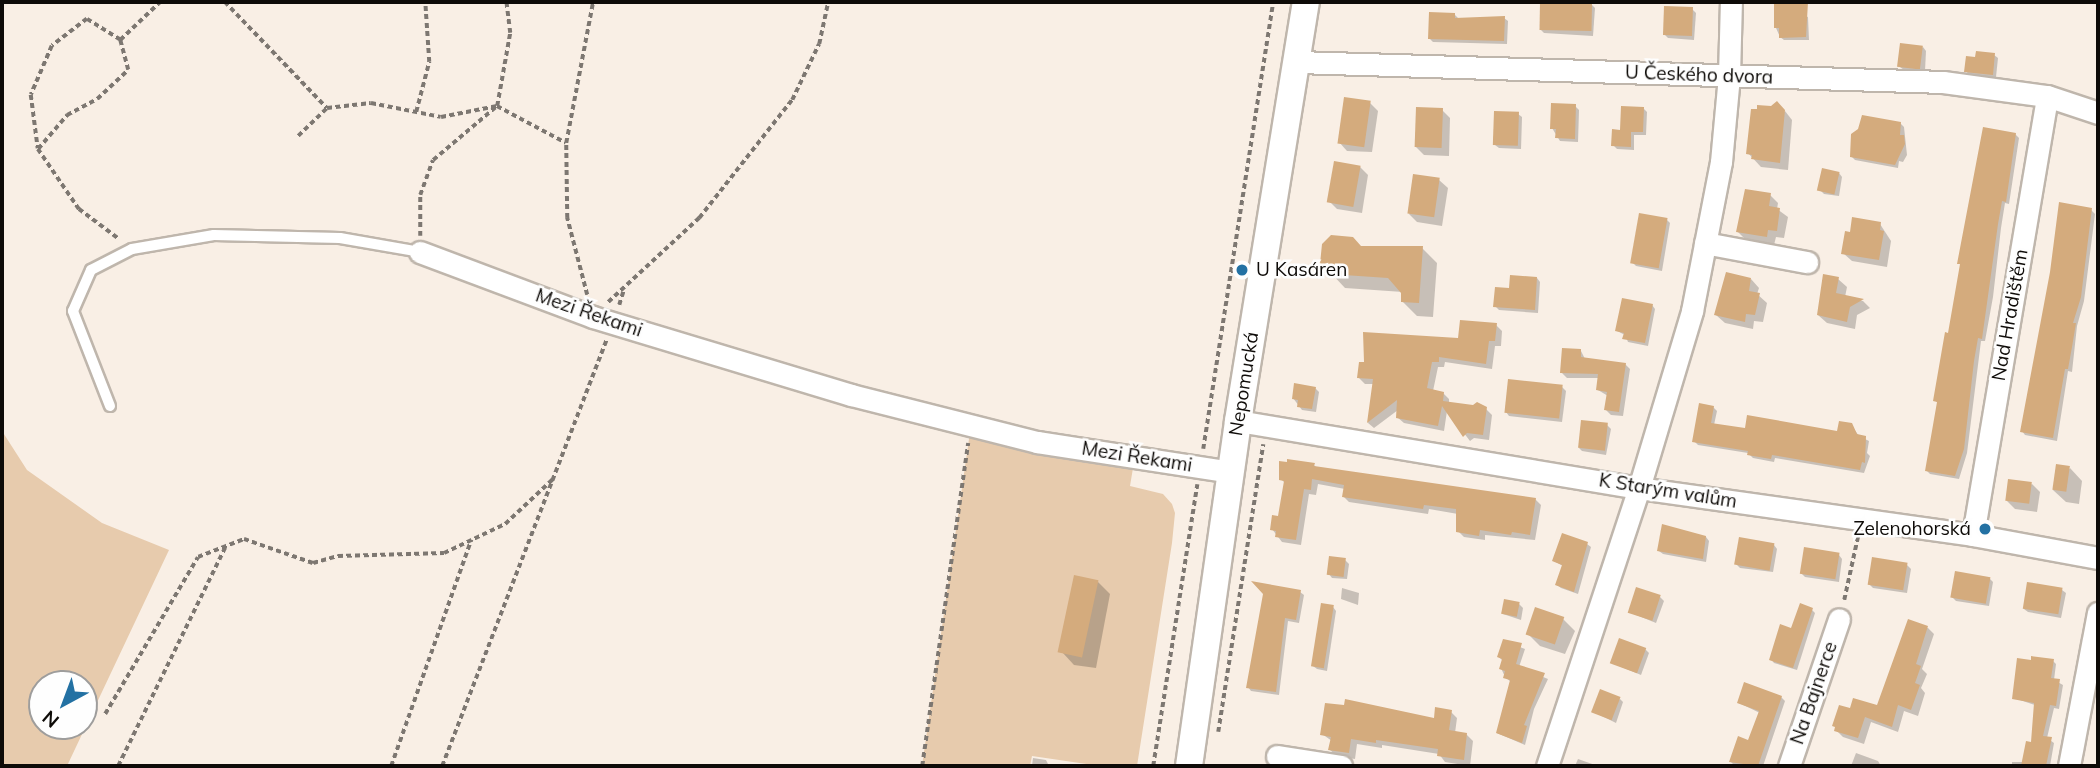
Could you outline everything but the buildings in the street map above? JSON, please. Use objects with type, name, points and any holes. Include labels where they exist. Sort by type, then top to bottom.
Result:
[{"type":"street","name":"Nepomucká","points":[[1189,766],[1238,421],[1306,2]]},
{"type":"street","points":[[1548,766],[1640,488],[1692,311],[1720,162],[1729,76],[1731,2]]},
{"type":"street","name":"U Českého dvora","points":[[1297,62],[1943,82],[2047,96],[2098,113]]},
{"type":"street","name":"Nad Hradištěm","points":[[1973,536],[2047,96]]},
{"type":"street","points":[[1705,243],[1807,262]]},
{"type":"street","name":"Mezi Řekami","points":[[420,252],[603,320],[851,395],[1037,442],[1231,471]]},
{"type":"street","name":"K Starým valům","points":[[1238,421],[1640,488],[1973,536],[2098,558]]},
{"type":"street","points":[[2069,766],[2098,614]]},
{"type":"street","name":"Na Bajnerce","points":[[1789,766],[1839,620]]},
{"type":"street","points":[[1277,755],[1341,766]]},
{"type":"lane","name":"Mezi Řekami","points":[[110,405],[73,311],[91,270],[132,249],[214,235],[340,238],[420,252]]},
{"type":"path","points":[[120,40],[160,2]]},
{"type":"path","points":[[225,2],[327,108]]},
{"type":"path","points":[[416,112],[429,62],[425,2]]},
{"type":"path","points":[[420,252],[420,195],[433,160],[497,106],[510,33],[506,2]]},
{"type":"path","points":[[593,2],[566,143],[567,218],[603,320]]},
{"type":"path","points":[[442,766],[553,479],[603,320],[625,287],[699,218],[792,100],[819,44],[828,2]]},
{"type":"path","points":[[1153,766],[1273,2]]},
{"type":"path","points":[[38,149],[67,115],[97,99],[128,70],[120,40],[87,19],[52,46],[31,95],[38,149],[79,209],[132,249]]},
{"type":"path","points":[[298,136],[327,108],[371,103],[441,117],[497,106],[566,143]]},
{"type":"path","points":[[603,320],[625,287]]},
{"type":"path","points":[[922,766],[971,425]]},
{"type":"path","points":[[1217,735],[1266,426]]},
{"type":"path","points":[[105,714],[198,557],[244,539],[313,563],[338,556],[443,553],[505,524],[553,479]]},
{"type":"path","points":[[1839,620],[1858,536]]},
{"type":"path","points":[[391,766],[471,540]]},
{"type":"path","points":[[118,766],[226,546]]},
{"type":"shaded area","points":[[971,425],[1135,456],[1130,486],[1163,494],[1172,504],[1175,513],[1172,543],[1137,766],[1100,766],[1032,756],[1030,766],[922,766]]},
{"type":"shaded area","points":[[2,431],[27,470],[102,523],[169,550],[98,700],[98,670],[28,670],[28,740],[79,740],[67,766],[2,766]]},
{"type":"place","name":"U Kasáren","points":[[1242,270]]},
{"type":"place","name":"Zelenohorská","points":[[1985,529]]}]
